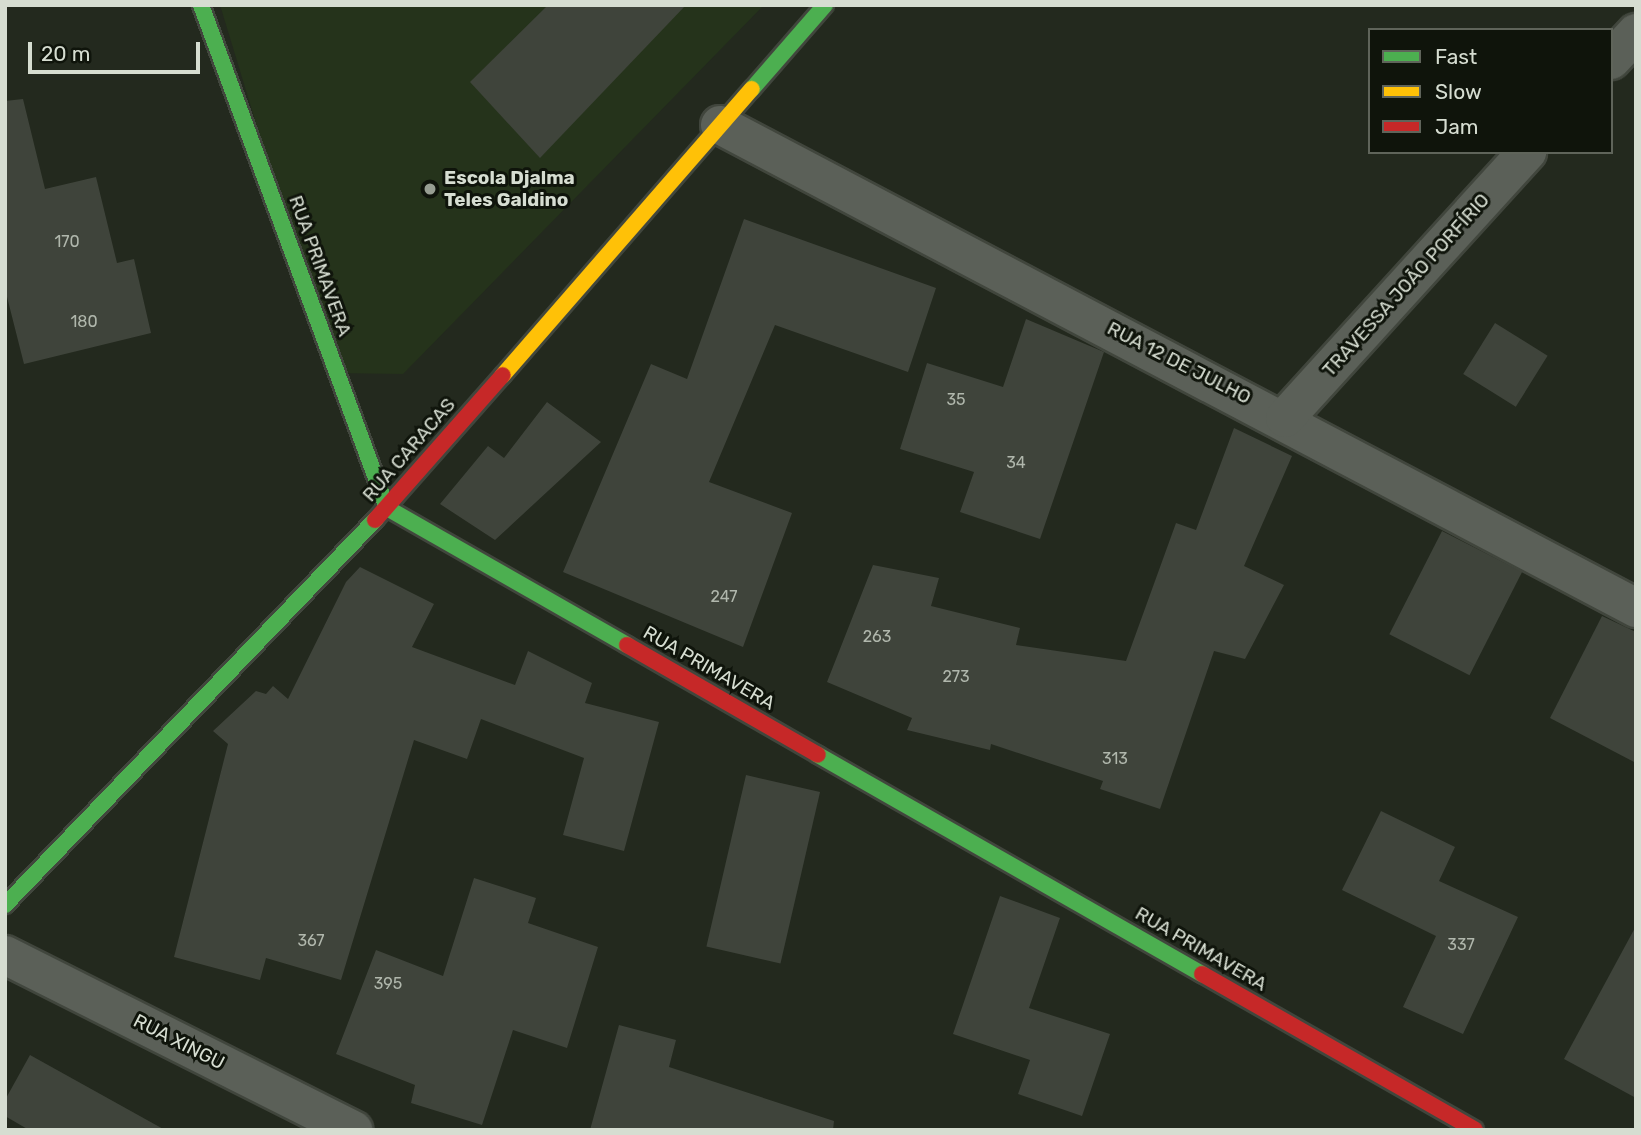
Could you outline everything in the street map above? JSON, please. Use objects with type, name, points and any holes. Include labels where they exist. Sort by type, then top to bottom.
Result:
[{"type":"street","name":"RUA PRIMAVERA","points":[[201,5],[387,508],[1475,1130]]},
{"type":"street","name":"RUA CARACAS","points":[[5,905],[387,508],[825,5]]},
{"type":"street","points":[[1613,58],[1636,33]]},
{"type":"street","name":"RUA 12 DE JULHO","points":[[720,125],[1285,418],[1636,608]]},
{"type":"street","name":"TRAVESSA JOÃO PORFÍRIO","points":[[1285,418],[1525,154]]},
{"type":"street","name":"RUA XINGU","points":[[5,955],[353,1130]]},
{"type":"shaded area","name":"Escola Djalma Teles Galdino","points":[[220,5],[764,5],[403,374],[332,373]]},
{"type":"building","points":[[548,5],[686,5],[540,158],[470,82]]},
{"type":"building","points":[[23,99],[45,189],[96,177],[117,263],[134,259],[151,333],[24,364],[5,289],[5,101]]},
{"type":"building","points":[[744,219],[936,288],[908,372],[775,325],[709,482],[792,513],[743,647],[563,572],[651,364],[687,379]]},
{"type":"building","points":[[1026,319],[1104,352],[1040,539],[960,512],[974,472],[900,449],[927,363],[1003,387]]},
{"type":"building","points":[[1495,323],[1548,356],[1516,407],[1463,374]]},
{"type":"building","points":[[547,402],[601,442],[495,540],[440,504],[488,446],[504,458]]},
{"type":"building","points":[[1234,428],[1292,456],[1244,566],[1284,585],[1245,659],[1214,651],[1160,809],[1100,789],[1103,781],[991,744],[990,750],[907,730],[912,718],[827,682],[873,565],[939,578],[931,606],[1020,628],[1016,645],[1126,661],[1176,523],[1196,530]]},
{"type":"building","points":[[1442,531],[1522,572],[1470,675],[1389,634]]},
{"type":"building","points":[[360,567],[434,604],[412,647],[515,685],[528,651],[592,683],[585,703],[659,722],[624,851],[563,835],[584,758],[481,719],[467,759],[414,740],[341,980],[266,958],[260,980],[174,957],[228,744],[213,731],[256,691],[266,694],[273,686],[288,699],[346,582]]},
{"type":"building","points":[[1602,616],[1636,632],[1636,763],[1550,718]]},
{"type":"building","points":[[746,775],[820,792],[780,964],[706,946]]},
{"type":"building","points":[[1381,811],[1455,847],[1439,881],[1518,917],[1463,1034],[1403,1007],[1436,936],[1342,890]]},
{"type":"building","points":[[474,878],[536,898],[528,923],[598,947],[567,1048],[513,1030],[482,1125],[411,1103],[415,1085],[336,1054],[376,950],[443,976]]},
{"type":"building","points":[[1000,896],[1060,918],[1029,1008],[1110,1034],[1082,1116],[1018,1094],[1030,1060],[953,1034]]},
{"type":"building","points":[[1636,926],[1636,1098],[1564,1059]]},
{"type":"building","points":[[619,1025],[676,1040],[669,1067],[834,1121],[833,1130],[590,1130]]},
{"type":"building","points":[[30,1055],[165,1130],[29,1130],[5,1116],[5,1100]]},
{"type":"traffic: fast","points":[[201,5],[387,508],[627,645]]},
{"type":"traffic: fast","points":[[752,89],[825,5]]},
{"type":"traffic: fast","points":[[5,905],[375,520]]},
{"type":"traffic: fast","points":[[818,755],[1202,974]]},
{"type":"traffic: slow","points":[[503,375],[752,89]]},
{"type":"traffic: jam","points":[[375,520],[503,375]]},
{"type":"traffic: jam","points":[[627,645],[818,755]]},
{"type":"traffic: jam","points":[[1202,974],[1475,1130]]},
{"type":"place","name":"Escola Djalma Teles Galdino","points":[[430,189]]}]
